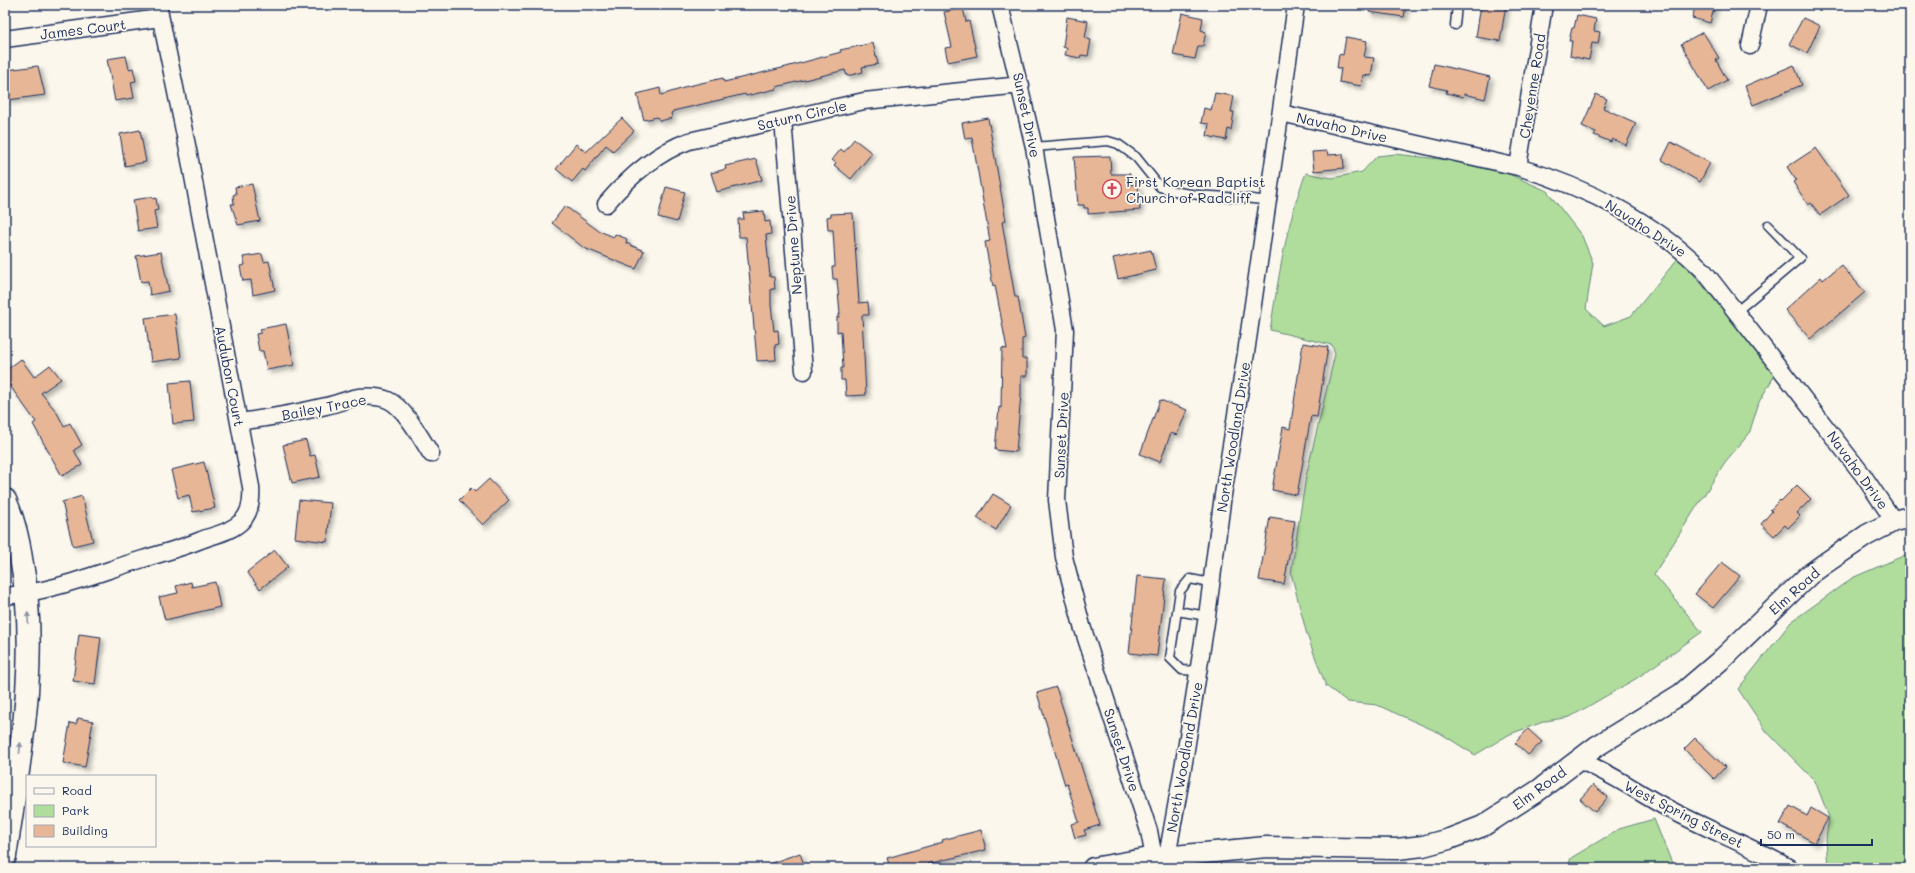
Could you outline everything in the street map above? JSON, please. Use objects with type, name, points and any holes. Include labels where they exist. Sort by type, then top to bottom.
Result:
[{"type":"main road","points":[[5,500],[18,538],[27,595],[30,637],[29,670],[18,767],[5,856]]},
{"type":"street","name":"Sunset Drive","points":[[1000,5],[1021,85],[1034,146],[1061,297],[1065,330],[1057,500],[1064,557],[1082,626],[1149,831],[1162,861]]},
{"type":"street","name":"North Woodland Drive","points":[[1162,861],[1184,762],[1207,616],[1296,5]]},
{"type":"street","name":"Cheyenne Road","points":[[1518,167],[1544,5]]},
{"type":"street","points":[[1750,46],[1759,5]]},
{"type":"street","name":"James Court","points":[[5,39],[159,11]]},
{"type":"street","name":"Audubon Court","points":[[5,596],[27,595],[62,586],[186,547],[217,536],[242,522],[250,510],[252,499],[238,422],[159,11]]},
{"type":"street","name":"Saturn Circle","points":[[606,204],[616,191],[644,167],[664,152],[676,146],[704,138],[864,101],[1021,85]]},
{"type":"street","name":"Navaho Drive","points":[[1281,113],[1518,167],[1548,176],[1589,193],[1649,227],[1688,254],[1704,271],[1737,311],[1863,475],[1902,519]]},
{"type":"street","name":"Neptune Drive","points":[[782,120],[804,371]]},
{"type":"street","name":"Bailey Trace","points":[[238,422],[296,413],[342,403],[356,398],[380,397],[389,400],[397,406],[420,436],[431,454]]},
{"type":"street","name":"Elm Road","points":[[1093,868],[1266,848],[1397,850],[1423,846],[1449,839],[1483,826],[1539,790],[1597,746],[1681,694],[1722,659],[1809,575],[1868,535],[1902,519]]},
{"type":"street","name":"West Spring Street","points":[[1578,760],[1600,768],[1667,808],[1763,853],[1790,868]]},
{"type":"lane","points":[[1454,25],[1458,5]]},
{"type":"lane","points":[[1034,146],[1108,141],[1118,144],[1136,157],[1160,187],[1220,197],[1245,197],[1268,201]]},
{"type":"lane","points":[[1737,311],[1800,258],[1768,225]]},
{"type":"lane","points":[[1198,671],[1182,670],[1170,658],[1180,591],[1190,579],[1211,583]]},
{"type":"lane","points":[[1177,611],[1207,616]]},
{"type":"green space","points":[[1395,154],[1448,160],[1509,174],[1547,191],[1582,236],[1593,263],[1586,309],[1604,326],[1631,316],[1679,257],[1776,373],[1759,402],[1749,434],[1725,462],[1654,574],[1702,632],[1637,678],[1570,717],[1546,721],[1510,734],[1475,755],[1440,733],[1377,705],[1348,702],[1326,686],[1307,635],[1291,573],[1306,476],[1335,354],[1332,345],[1270,330],[1288,231],[1306,173],[1332,178],[1362,172],[1377,156]]},
{"type":"green space","points":[[1910,553],[1910,868],[1828,868],[1826,838],[1829,817],[1815,781],[1767,732],[1738,689],[1791,622],[1852,578]]},
{"type":"green space","points":[[1654,819],[1674,868],[1567,868],[1571,858],[1619,829]]},
{"type":"building","points":[[1370,5],[1406,5],[1404,17],[1369,12]]},
{"type":"building","points":[[1481,5],[1506,5],[1500,41],[1476,37]]},
{"type":"building","points":[[1696,5],[1715,5],[1710,23],[1692,18]]},
{"type":"building","points":[[963,8],[966,22],[969,21],[977,56],[948,62],[945,48],[952,47],[944,12]]},
{"type":"building","points":[[1182,13],[1203,18],[1201,30],[1206,32],[1203,46],[1198,46],[1195,59],[1173,55]]},
{"type":"building","points":[[1577,15],[1596,19],[1594,31],[1600,32],[1598,44],[1592,43],[1589,60],[1570,56],[1572,41],[1569,41]]},
{"type":"building","points":[[1067,17],[1088,21],[1085,38],[1091,40],[1088,56],[1081,55],[1080,58],[1065,55],[1067,48],[1063,47]]},
{"type":"building","points":[[1803,18],[1820,26],[1807,53],[1789,44]]},
{"type":"building","points":[[1703,32],[1719,58],[1716,60],[1727,80],[1708,91],[1681,44]]},
{"type":"building","points":[[1346,37],[1367,41],[1364,57],[1374,58],[1371,76],[1363,75],[1361,86],[1339,82],[1341,68],[1337,68],[1339,54],[1343,55]]},
{"type":"building","points":[[873,43],[878,64],[862,67],[863,72],[847,76],[845,70],[776,87],[776,89],[746,96],[745,94],[673,111],[671,113],[672,118],[660,121],[657,117],[644,120],[637,94],[660,88],[661,95],[684,87],[723,78],[724,82],[841,52],[840,50]]},
{"type":"building","points":[[126,56],[129,69],[133,68],[136,81],[131,82],[134,98],[115,101],[107,59]]},
{"type":"building","points":[[1434,64],[1490,77],[1485,99],[1464,94],[1463,97],[1446,93],[1447,90],[1429,86]]},
{"type":"building","points":[[1794,65],[1802,85],[1753,105],[1745,86]]},
{"type":"building","points":[[38,66],[45,95],[8,100],[6,70]]},
{"type":"building","points":[[1215,93],[1234,96],[1231,112],[1234,112],[1231,130],[1228,129],[1226,140],[1207,136],[1209,124],[1201,123],[1204,108],[1211,110]]},
{"type":"building","points":[[1596,94],[1607,99],[1603,108],[1636,123],[1626,145],[1612,139],[1611,142],[1594,135],[1596,132],[1582,126]]},
{"type":"building","points":[[622,118],[634,131],[613,151],[606,145],[585,171],[583,169],[572,182],[556,169],[576,144],[586,152]]},
{"type":"building","points":[[988,118],[1006,221],[1002,222],[1015,297],[1018,297],[1025,338],[1022,339],[1022,359],[1027,359],[1027,376],[1021,376],[1016,452],[995,450],[999,407],[1001,408],[1002,348],[1007,349],[985,242],[990,241],[972,138],[965,139],[962,123]]},
{"type":"building","points":[[140,130],[146,162],[125,166],[120,134]]},
{"type":"building","points":[[854,139],[872,153],[851,179],[834,165],[836,163],[832,160],[841,149],[844,152]]},
{"type":"building","points":[[1671,142],[1710,163],[1700,182],[1662,160]]},
{"type":"building","points":[[1816,148],[1849,195],[1820,215],[1811,203],[1808,205],[1793,182],[1796,180],[1787,167]]},
{"type":"building","points":[[1327,151],[1328,155],[1343,154],[1344,168],[1314,171],[1312,152]]},
{"type":"building","name":"First Korean Baptist Church of Radcliff","points":[[1110,156],[1111,174],[1130,174],[1130,185],[1138,184],[1140,210],[1088,214],[1088,208],[1084,208],[1084,205],[1078,205],[1074,157]]},
{"type":"building","points":[[756,159],[762,180],[717,192],[711,173],[726,169],[725,166]]},
{"type":"building","points":[[252,184],[260,221],[238,225],[231,204],[234,204],[233,195],[236,194],[235,187]]},
{"type":"building","points":[[666,187],[685,192],[677,222],[658,217]]},
{"type":"building","points":[[152,197],[153,199],[156,198],[158,210],[154,211],[157,228],[138,231],[133,200]]},
{"type":"building","points":[[565,206],[599,231],[614,237],[615,234],[627,239],[626,243],[644,251],[636,269],[584,248],[552,223]]},
{"type":"building","points":[[764,211],[765,222],[770,221],[771,234],[766,235],[770,277],[774,277],[775,289],[771,289],[771,305],[774,331],[778,330],[779,344],[775,345],[776,360],[757,361],[746,237],[739,237],[738,219],[744,219],[743,213]]},
{"type":"building","points":[[853,213],[859,303],[868,302],[869,315],[862,315],[866,395],[846,396],[845,380],[841,380],[841,368],[843,368],[841,331],[837,332],[837,317],[839,317],[840,314],[837,279],[833,279],[832,267],[835,267],[833,230],[828,230],[827,217],[831,216],[831,214]]},
{"type":"building","points":[[1151,250],[1156,270],[1118,279],[1113,258]]},
{"type":"building","points":[[161,252],[169,291],[150,295],[148,281],[141,282],[136,256]]},
{"type":"building","points":[[262,254],[264,262],[269,261],[275,290],[253,295],[251,280],[243,281],[240,266],[245,265],[243,257]]},
{"type":"building","points":[[1841,265],[1865,292],[1810,339],[1785,310],[1821,277],[1823,280]]},
{"type":"building","points":[[175,314],[181,358],[151,362],[145,318]]},
{"type":"building","points":[[286,324],[294,365],[267,370],[263,351],[259,351],[256,334],[261,333],[260,329]]},
{"type":"building","points":[[1303,343],[1328,347],[1317,417],[1311,416],[1297,495],[1272,490],[1283,427],[1290,429]]},
{"type":"building","points":[[21,359],[34,377],[50,365],[61,379],[41,393],[56,411],[64,426],[70,423],[82,445],[74,450],[82,465],[62,476],[33,424],[36,422],[5,379],[5,371]]},
{"type":"building","points":[[190,381],[194,422],[173,424],[169,383]]},
{"type":"building","points":[[1160,400],[1187,410],[1177,435],[1171,433],[1160,462],[1140,454]]},
{"type":"building","points":[[306,440],[310,456],[315,455],[320,477],[292,483],[283,445]]},
{"type":"building","points":[[204,462],[215,508],[193,512],[189,495],[178,498],[171,470]]},
{"type":"building","points":[[489,479],[509,500],[483,525],[459,500],[471,488],[475,492]]},
{"type":"building","points":[[1797,485],[1811,499],[1797,513],[1800,516],[1788,528],[1785,525],[1774,536],[1761,524],[1772,511],[1770,510]]},
{"type":"building","points":[[993,494],[1011,505],[996,530],[977,518]]},
{"type":"building","points":[[82,496],[93,541],[73,546],[62,502]]},
{"type":"building","points":[[299,500],[331,503],[327,542],[295,538]]},
{"type":"building","points":[[1270,517],[1295,521],[1284,584],[1259,580]]},
{"type":"building","points":[[275,550],[288,567],[260,589],[247,572]]},
{"type":"building","points":[[1722,562],[1740,576],[1713,608],[1695,594]]},
{"type":"building","points":[[1137,576],[1166,579],[1157,656],[1129,653]]},
{"type":"building","points":[[191,582],[192,587],[215,582],[220,607],[165,620],[159,597],[178,593],[176,586]]},
{"type":"building","points":[[79,634],[101,637],[95,684],[73,681]]},
{"type":"building","points":[[1056,687],[1100,825],[1084,830],[1086,835],[1075,838],[1071,824],[1079,822],[1067,784],[1065,785],[1037,693]]},
{"type":"building","points":[[78,718],[93,721],[85,767],[63,763],[70,723],[76,724]]},
{"type":"building","points":[[1528,729],[1542,742],[1528,755],[1515,743]]},
{"type":"building","points":[[1695,738],[1725,767],[1714,779],[1684,749]]},
{"type":"building","points":[[1593,785],[1608,797],[1595,812],[1580,799]]},
{"type":"building","points":[[1790,806],[1807,816],[1811,808],[1828,818],[1815,843],[1780,824]]},
{"type":"building","points":[[981,830],[986,850],[927,864],[928,868],[890,868],[887,858],[943,842],[942,840]]},
{"type":"building","points":[[800,853],[805,868],[764,868],[763,866]]},
{"type":"place","name":"First Korean Baptist Church of Radcliff","points":[[1112,189]]}]
